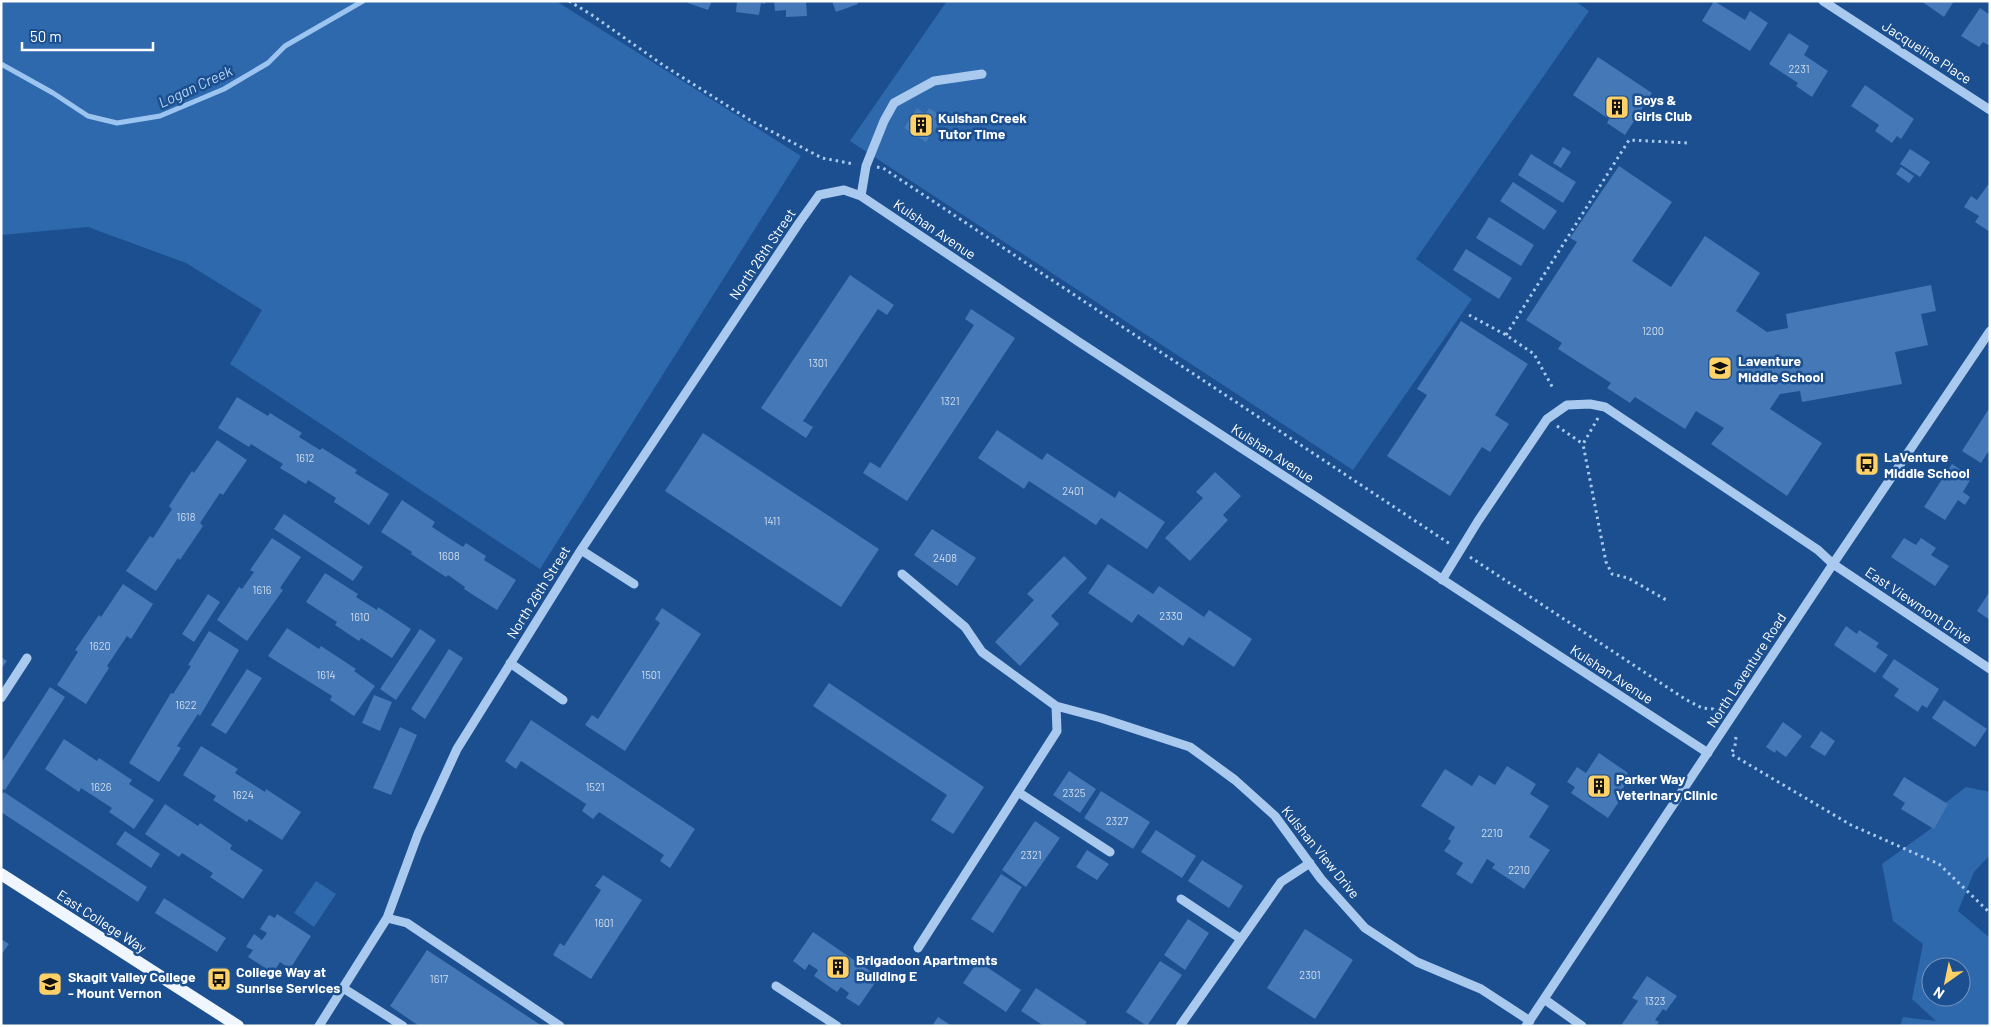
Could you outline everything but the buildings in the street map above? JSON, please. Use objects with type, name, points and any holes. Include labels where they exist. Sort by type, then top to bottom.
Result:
[{"type":"main road","name":"East College Way","points":[[1,874],[238,1026]]},
{"type":"street","name":"Jacqueline Place","points":[[1823,1],[1990,110]]},
{"type":"street","points":[[861,196],[866,166],[884,121],[894,103],[934,80],[982,74]]},
{"type":"street","name":"Kulshan Avenue","points":[[819,195],[844,190],[861,196],[1079,342],[1708,753]]},
{"type":"street","name":"North 26th Street","points":[[318,1026],[388,918],[418,834],[447,767],[581,550],[819,195]]},
{"type":"street","name":"North Laventure Road","points":[[1528,1023],[1990,331]]},
{"type":"street","points":[[1442,580],[1478,521],[1547,419],[1566,405],[1590,404],[1605,407]]},
{"type":"street","name":"East Viewmont Drive","points":[[1605,407],[1818,550],[1833,564],[1990,669]]},
{"type":"street","points":[[581,550],[634,584]]},
{"type":"street","points":[[902,574],[965,627],[982,652],[1056,706],[1057,731],[918,948]]},
{"type":"street","points":[[1,698],[27,658]]},
{"type":"street","points":[[510,663],[562,700]]},
{"type":"street","name":"Kulshan View Drive","points":[[1056,706],[1101,718],[1190,747],[1235,780],[1275,816],[1321,879],[1365,928],[1417,962],[1481,989],[1528,1023]]},
{"type":"street","points":[[1018,792],[1110,852]]},
{"type":"street","points":[[1180,1026],[1281,882],[1310,863]]},
{"type":"street","points":[[1181,899],[1241,939]]},
{"type":"street","points":[[388,918],[407,923],[560,1026]]},
{"type":"street","points":[[776,986],[837,1026]]},
{"type":"street","points":[[343,988],[389,1022],[404,1026]]},
{"type":"street","points":[[1544,999],[1582,1026]]},
{"type":"path","points":[[569,1],[663,65],[750,120],[822,158]]},
{"type":"path","points":[[1506,335],[1629,140],[1689,143]]},
{"type":"path","points":[[883,168],[1454,546]]},
{"type":"path","points":[[1469,315],[1506,335],[1534,354],[1554,390]]},
{"type":"path","points":[[1605,407],[1582,444],[1606,562],[1612,574],[1628,578],[1668,601]]},
{"type":"path","points":[[1475,560],[1686,699],[1702,708],[1713,709]]},
{"type":"path","points":[[1738,734],[1734,739],[1735,746],[1731,754],[1851,825],[1939,864],[1990,913]]},
{"type":"shaded area","points":[[1,1],[556,1],[801,156],[540,569],[230,364],[262,310],[186,263],[88,227],[1,235]]},
{"type":"shaded area","points":[[947,1],[1575,1],[1589,11],[1416,259],[1472,299],[1353,470],[850,141]]},
{"type":"shaded area","points":[[1966,787],[1990,792],[1990,855],[1974,872],[1958,911],[1990,938],[1990,1026],[1900,1026],[1903,1017],[1936,1021],[1912,999],[1923,944],[1893,921],[1882,864],[1936,825],[1940,807]]},
{"type":"shaded area","points":[[316,881],[336,894],[314,927],[294,913]]},
{"type":"waterway","name":"Logan Creek","points":[[1,64],[53,93],[88,116],[117,123],[160,116],[224,89],[268,63],[285,46],[363,1]]},
{"type":"place","name":"Boys & Girls Club","points":[[1617,107]]},
{"type":"place","name":"Kulshan Creek Tutor Time","points":[[921,125]]},
{"type":"place","name":"Laventure Middle School","points":[[1720,368]]},
{"type":"place","name":"LaVenture Middle School","points":[[1867,464]]},
{"type":"place","name":"Parker Way Veterinary Clinic","points":[[1599,786]]},
{"type":"place","name":"Brigadoon Apartments Building E","points":[[838,967]]},
{"type":"place","name":"College Way at Sunrise Services","points":[[219,979]]},
{"type":"place","name":"Skagit Valley College - Mount Vernon","points":[[50,984]]}]
